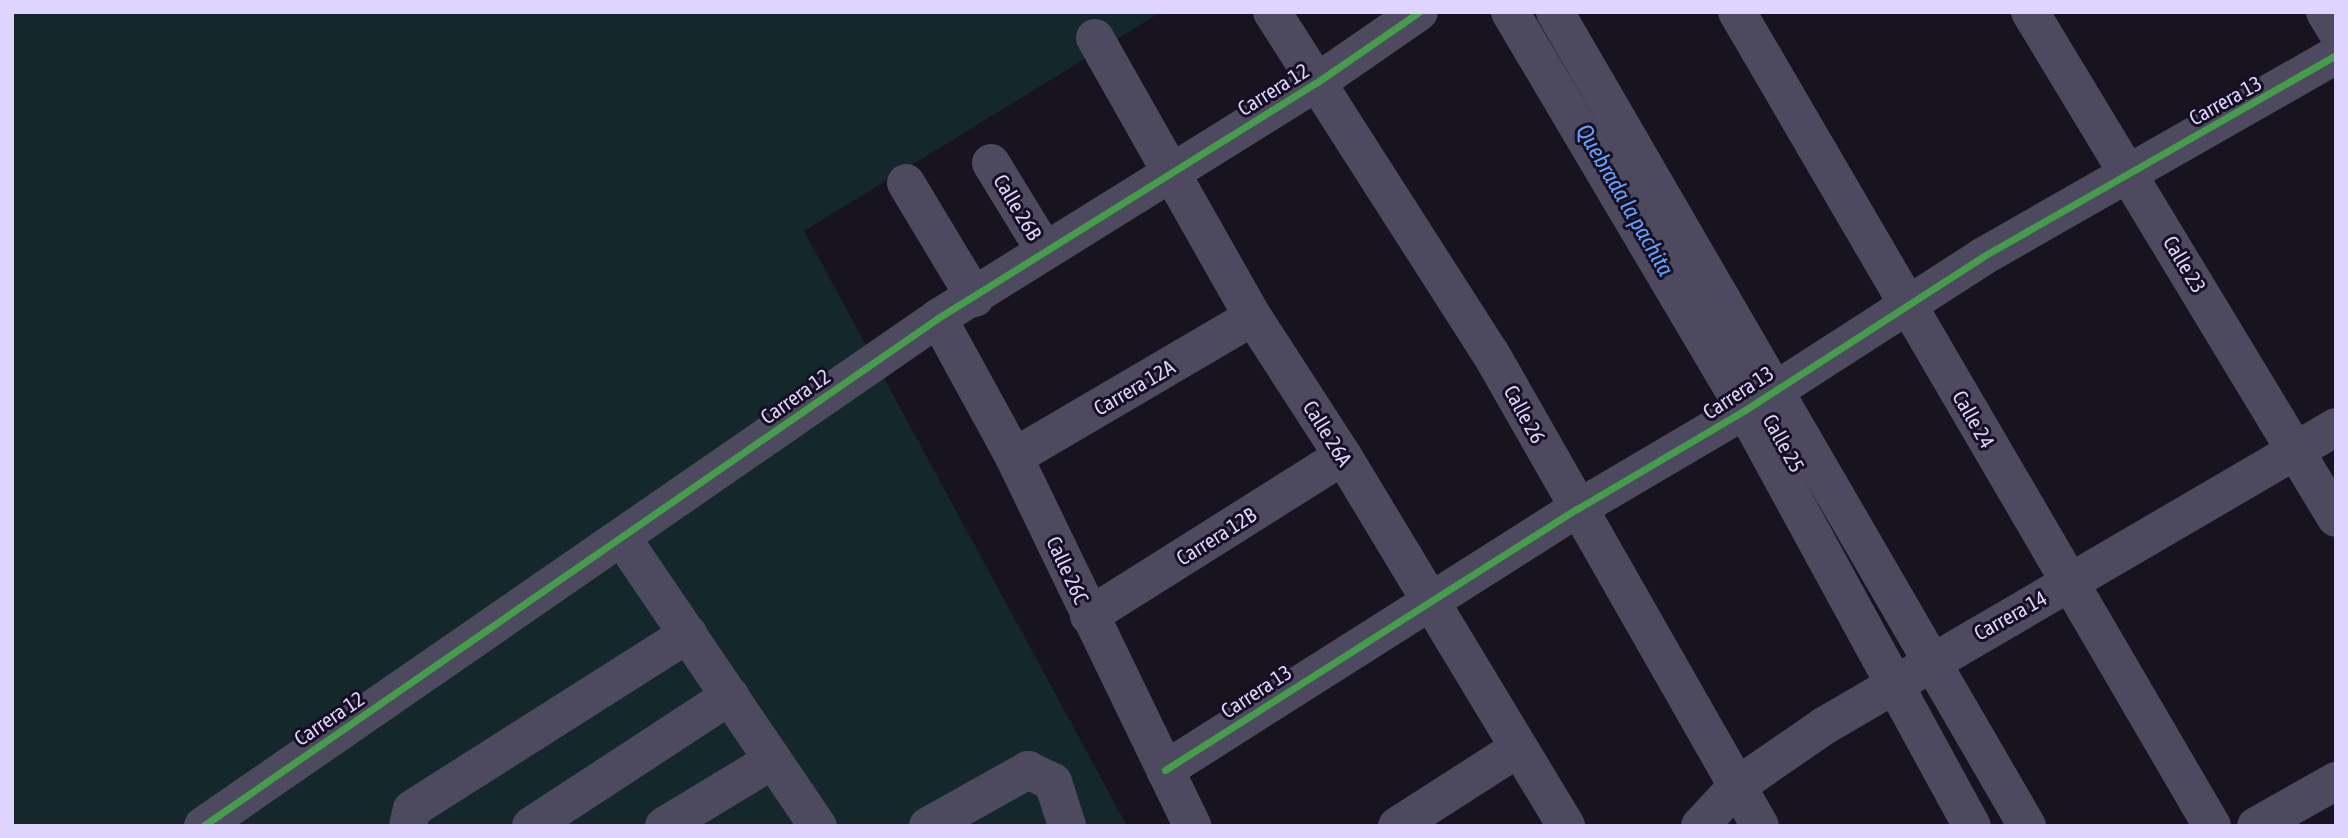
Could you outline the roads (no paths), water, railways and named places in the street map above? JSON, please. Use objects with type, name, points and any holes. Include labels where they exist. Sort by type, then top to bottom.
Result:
[{"type":"street","name":"Calle 26","points":[[1272,12],[1491,354],[1759,826]]},
{"type":"street","name":"Carrera 12","points":[[203,826],[938,318],[975,298],[1172,169],[1316,83],[1419,12]]},
{"type":"street","name":"Calle 25","points":[[1510,12],[1759,400],[1897,681],[1972,826]]},
{"type":"street","points":[[1555,12],[1759,400],[1930,660],[2027,826]]},
{"type":"street","name":"Calle 24","points":[[1737,12],[2212,826]]},
{"type":"street","name":"Calle 23","points":[[2030,12],[2130,173],[2336,518]]},
{"type":"street","points":[[2325,12],[2336,30]]},
{"type":"street","name":"Calle 26A","points":[[1095,38],[1172,169],[1253,317],[1343,456],[1517,749],[1566,826]]},
{"type":"street","name":"Carrera 13","points":[[1165,770],[1577,509],[1759,400],[1907,304],[2336,55]]},
{"type":"street","name":"Calle 26B","points":[[991,163],[1045,251]]},
{"type":"street","points":[[906,183],[975,298]]},
{"type":"street","name":"Carrera 12A","points":[[1014,457],[1253,317]]},
{"type":"street","name":"Calle 26C","points":[[938,318],[1014,457],[1192,826]]},
{"type":"street","name":"Carrera 14","points":[[1700,826],[1737,786],[1930,660],[2336,428]]},
{"type":"street","name":"Carrera 12B","points":[[1089,615],[1343,456]]},
{"type":"street","points":[[622,538],[818,826]]},
{"type":"street","points":[[408,826],[412,809],[688,634]]},
{"type":"street","points":[[531,826],[730,696]]},
{"type":"street","points":[[1397,826],[1517,749]]},
{"type":"street","points":[[664,826],[773,760]]},
{"type":"street","points":[[928,826],[1028,771],[1053,782],[1067,826]]},
{"type":"street","points":[[2256,826],[2336,780]]},
{"type":"water label","name":"Quebrada la pachita","points":[[1625,200]]}]
